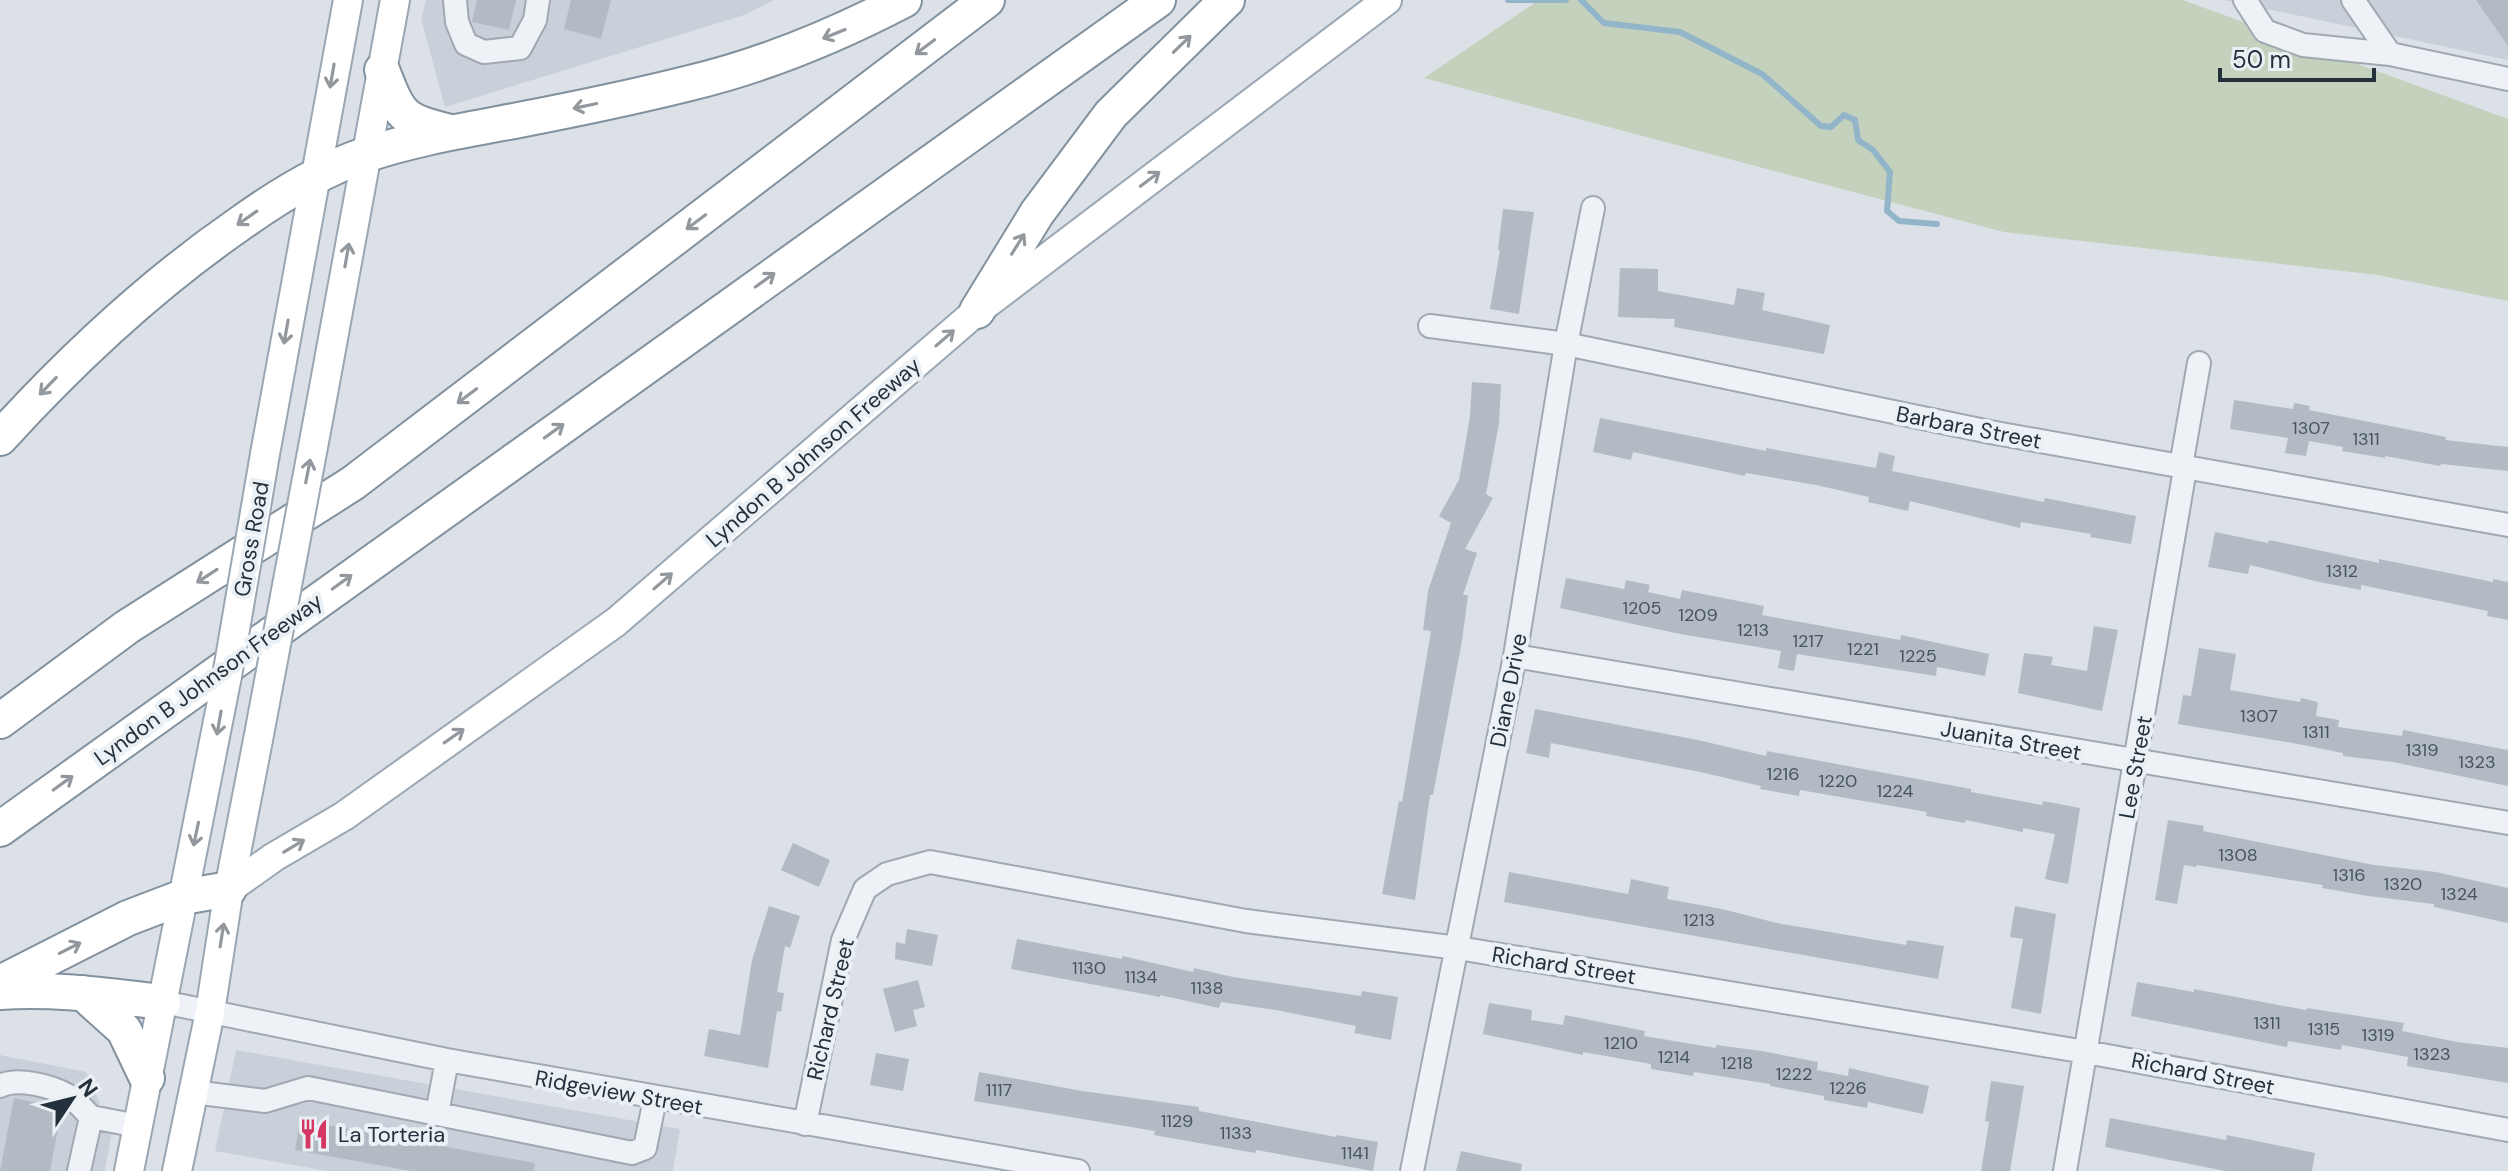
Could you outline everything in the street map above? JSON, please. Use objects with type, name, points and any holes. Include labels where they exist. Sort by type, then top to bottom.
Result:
[{"type":"highway","points":[[0,438],[105,330],[169,275],[264,206],[313,178],[365,155],[450,132],[693,83],[780,55],[855,25],[904,0]]},
{"type":"highway","points":[[0,721],[127,627],[353,483],[987,0]]},
{"type":"highway","name":"Lyndon B Johnson Freeway","points":[[0,829],[1158,0]]},
{"type":"highway","points":[[977,311],[1037,213],[1111,114],[1227,0]]},
{"type":"highway","points":[[382,70],[395,106],[413,123],[450,132]]},
{"type":"highway","points":[[0,983],[128,918],[183,897],[229,889]]},
{"type":"highway","points":[[0,992],[83,993],[163,1002]]},
{"type":"highway","points":[[83,993],[124,1030],[147,1078]]},
{"type":"main road","name":"Gross Road","points":[[129,1171],[210,771],[313,178],[348,0]]},
{"type":"main road","name":"Gross Road","points":[[177,1171],[210,1012],[229,889],[395,0]]},
{"type":"main road","name":"Lyndon B Johnson Freeway","points":[[229,889],[274,857],[344,816],[616,622],[977,311],[1387,0]]},
{"type":"street","points":[[455,0],[457,22],[466,44],[484,52],[520,48],[535,20],[538,0]]},
{"type":"street","points":[[2245,0],[2265,31],[2303,45],[2390,54],[2508,79]]},
{"type":"street","points":[[2353,0],[2390,54]]},
{"type":"street","name":"Diane Drive","points":[[1412,1171],[1515,656],[1566,344],[1593,208]]},
{"type":"street","name":"Barbara Street","points":[[1430,326],[1566,344],[1990,432],[2508,525]]},
{"type":"street","name":"Lee Street","points":[[2065,1171],[2137,761],[2184,475],[2181,466],[2199,363]]},
{"type":"street","name":"Juanita Street","points":[[1515,656],[2508,823]]},
{"type":"street","name":"Richard Street","points":[[805,1124],[843,940],[865,889],[887,874],[930,862],[1246,921],[1458,948],[2086,1052],[2508,1130]]},
{"type":"street","name":"Ridgeview Street","points":[[163,1002],[655,1099],[1078,1171]]},
{"type":"street","points":[[437,1114],[447,1060]]},
{"type":"street","points":[[0,1086],[8,1082],[44,1087],[69,1096],[91,1117],[138,1126]]},
{"type":"street","points":[[193,1092],[265,1101],[308,1088],[632,1153],[645,1148],[655,1099]]},
{"type":"street","points":[[79,1171],[91,1117]]},
{"type":"shaded area","points":[[426,0],[774,0],[744,15],[445,107],[421,19]]},
{"type":"shaded area","points":[[2224,0],[2508,0],[2508,60]]},
{"type":"shaded area","points":[[236,1050],[680,1129],[673,1171],[327,1171],[215,1151]]},
{"type":"shaded area","points":[[0,1055],[86,1072],[112,1130],[105,1171],[0,1171]]},
{"type":"green space","points":[[1539,0],[2183,0],[2508,119],[2508,301],[2378,275],[2004,232],[1424,78]]},
{"type":"building","points":[[477,0],[516,0],[509,30],[472,22]]},
{"type":"building","points":[[571,0],[611,0],[601,39],[564,29]]},
{"type":"building","points":[[2476,0],[2508,0],[2508,46]]},
{"type":"building","points":[[1503,209],[1534,212],[1519,314],[1490,309]]},
{"type":"building","points":[[1620,268],[1658,269],[1658,291],[1734,305],[1737,288],[1765,293],[1762,310],[1830,325],[1824,354],[1674,327],[1675,319],[1618,317]]},
{"type":"building","points":[[1472,382],[1501,384],[1499,423],[1486,494],[1493,498],[1465,549],[1477,553],[1463,595],[1468,595],[1462,641],[1433,795],[1430,795],[1415,900],[1382,894],[1399,801],[1402,802],[1431,631],[1423,630],[1428,591],[1451,523],[1439,516],[1459,480],[1470,417]]},
{"type":"building","points":[[2234,400],[2293,409],[2294,403],[2310,406],[2309,410],[2446,437],[2445,440],[2508,447],[2508,471],[2385,458],[2342,451],[2343,447],[2309,441],[2306,456],[2285,453],[2288,438],[2230,429]]},
{"type":"building","points":[[1600,418],[1766,451],[1766,448],[1876,468],[1879,452],[1895,456],[1892,471],[2044,502],[2045,498],[2136,516],[2131,544],[2021,522],[2020,528],[1910,501],[1908,511],[1868,502],[1869,497],[1816,485],[1746,473],[1745,476],[1633,452],[1631,460],[1593,452]]},
{"type":"building","points":[[2215,532],[2379,563],[2379,559],[2493,582],[2493,579],[2508,582],[2508,620],[2487,616],[2488,611],[2361,585],[2361,590],[2319,582],[2250,565],[2248,574],[2208,567]]},
{"type":"building","points":[[1566,578],[1624,589],[1626,580],[1650,585],[1648,592],[1680,599],[1682,590],[1764,606],[1762,615],[1900,640],[1901,635],[1989,654],[1985,676],[1937,667],[1936,676],[1797,654],[1794,671],[1778,668],[1781,651],[1675,633],[1560,608]]},
{"type":"building","points":[[2094,626],[2118,630],[2102,711],[2018,693],[2024,653],[2053,657],[2051,665],[2087,671]]},
{"type":"building","points":[[2199,648],[2236,654],[2230,690],[2300,702],[2301,698],[2318,702],[2316,716],[2339,720],[2338,727],[2402,736],[2403,730],[2508,750],[2508,786],[2393,762],[2343,756],[2343,753],[2293,743],[2178,724],[2183,695],[2191,696]]},
{"type":"building","points":[[1535,709],[1766,756],[1767,751],[2042,805],[2043,801],[2080,808],[2068,884],[2045,879],[2055,834],[2023,828],[2023,832],[1966,820],[1965,823],[1926,816],[1927,812],[1800,790],[1799,796],[1760,789],[1761,786],[1700,772],[1551,743],[1549,758],[1526,753]]},
{"type":"building","points":[[2168,820],[2204,826],[2203,831],[2374,865],[2436,872],[2508,888],[2508,923],[2434,907],[2434,904],[2368,896],[2322,888],[2323,885],[2197,865],[2184,865],[2177,904],[2155,900]]},
{"type":"building","points":[[793,843],[830,860],[819,887],[781,870]]},
{"type":"building","points":[[1509,872],[1628,894],[1631,879],[1669,887],[1667,899],[1777,923],[1906,945],[1907,940],[1944,946],[1938,979],[1504,902]]},
{"type":"building","points":[[769,906],[800,916],[790,948],[785,946],[777,992],[784,993],[781,1012],[777,1011],[768,1068],[704,1056],[709,1029],[740,1035],[752,960]]},
{"type":"building","points":[[2015,906],[2056,914],[2041,1014],[2011,1008],[2023,939],[2010,937]]},
{"type":"building","points":[[907,929],[938,935],[932,966],[895,959],[896,942],[905,944]]},
{"type":"building","points":[[1017,939],[1122,959],[1122,956],[1193,972],[1194,968],[1233,977],[1361,996],[1362,991],[1398,997],[1391,1040],[1354,1033],[1356,1026],[1276,1010],[1221,1002],[1219,1008],[1011,969]]},
{"type":"building","points":[[918,980],[925,1007],[913,1010],[917,1026],[895,1032],[883,989]]},
{"type":"building","points":[[2137,982],[2404,1023],[2402,1031],[2508,1048],[2508,1083],[2407,1066],[2408,1057],[2342,1045],[2341,1050],[2288,1041],[2287,1047],[2131,1016]]},
{"type":"building","points":[[1489,1003],[1532,1010],[1531,1020],[1563,1025],[1565,1015],[1645,1031],[1644,1036],[1716,1048],[1716,1045],[1762,1051],[1818,1062],[1817,1070],[1848,1076],[1849,1068],[1929,1086],[1923,1114],[1868,1102],[1867,1108],[1824,1100],[1824,1096],[1770,1084],[1694,1072],[1693,1076],[1651,1069],[1651,1064],[1583,1052],[1583,1055],[1483,1034]]},
{"type":"building","points":[[876,1053],[909,1059],[903,1091],[870,1085]]},
{"type":"building","points":[[979,1072],[1082,1091],[1199,1107],[1199,1111],[1378,1142],[1373,1171],[1256,1150],[1255,1153],[1154,1135],[1155,1131],[974,1101]]},
{"type":"building","points":[[1991,1081],[2024,1086],[2010,1171],[1981,1171],[1989,1122],[1985,1121]]},
{"type":"building","points":[[14,1098],[62,1108],[50,1171],[0,1171]]},
{"type":"building","points":[[2110,1118],[2226,1140],[2227,1135],[2315,1153],[2312,1171],[2225,1171],[2105,1147]]},
{"type":"building","points":[[300,1120],[535,1163],[534,1171],[412,1171],[295,1150]]},
{"type":"building","points":[[1461,1151],[1522,1164],[1521,1171],[1456,1171]]},
{"type":"waterway","points":[[1508,0],[1566,0]]},
{"type":"waterway","points":[[1581,0],[1604,23],[1680,32],[1762,74],[1821,126],[1831,127],[1844,115],[1855,120],[1858,140],[1873,150],[1890,172],[1887,211],[1899,221],[1937,224]]},
{"type":"place","name":"La Torteria","points":[[314,1134]]}]
